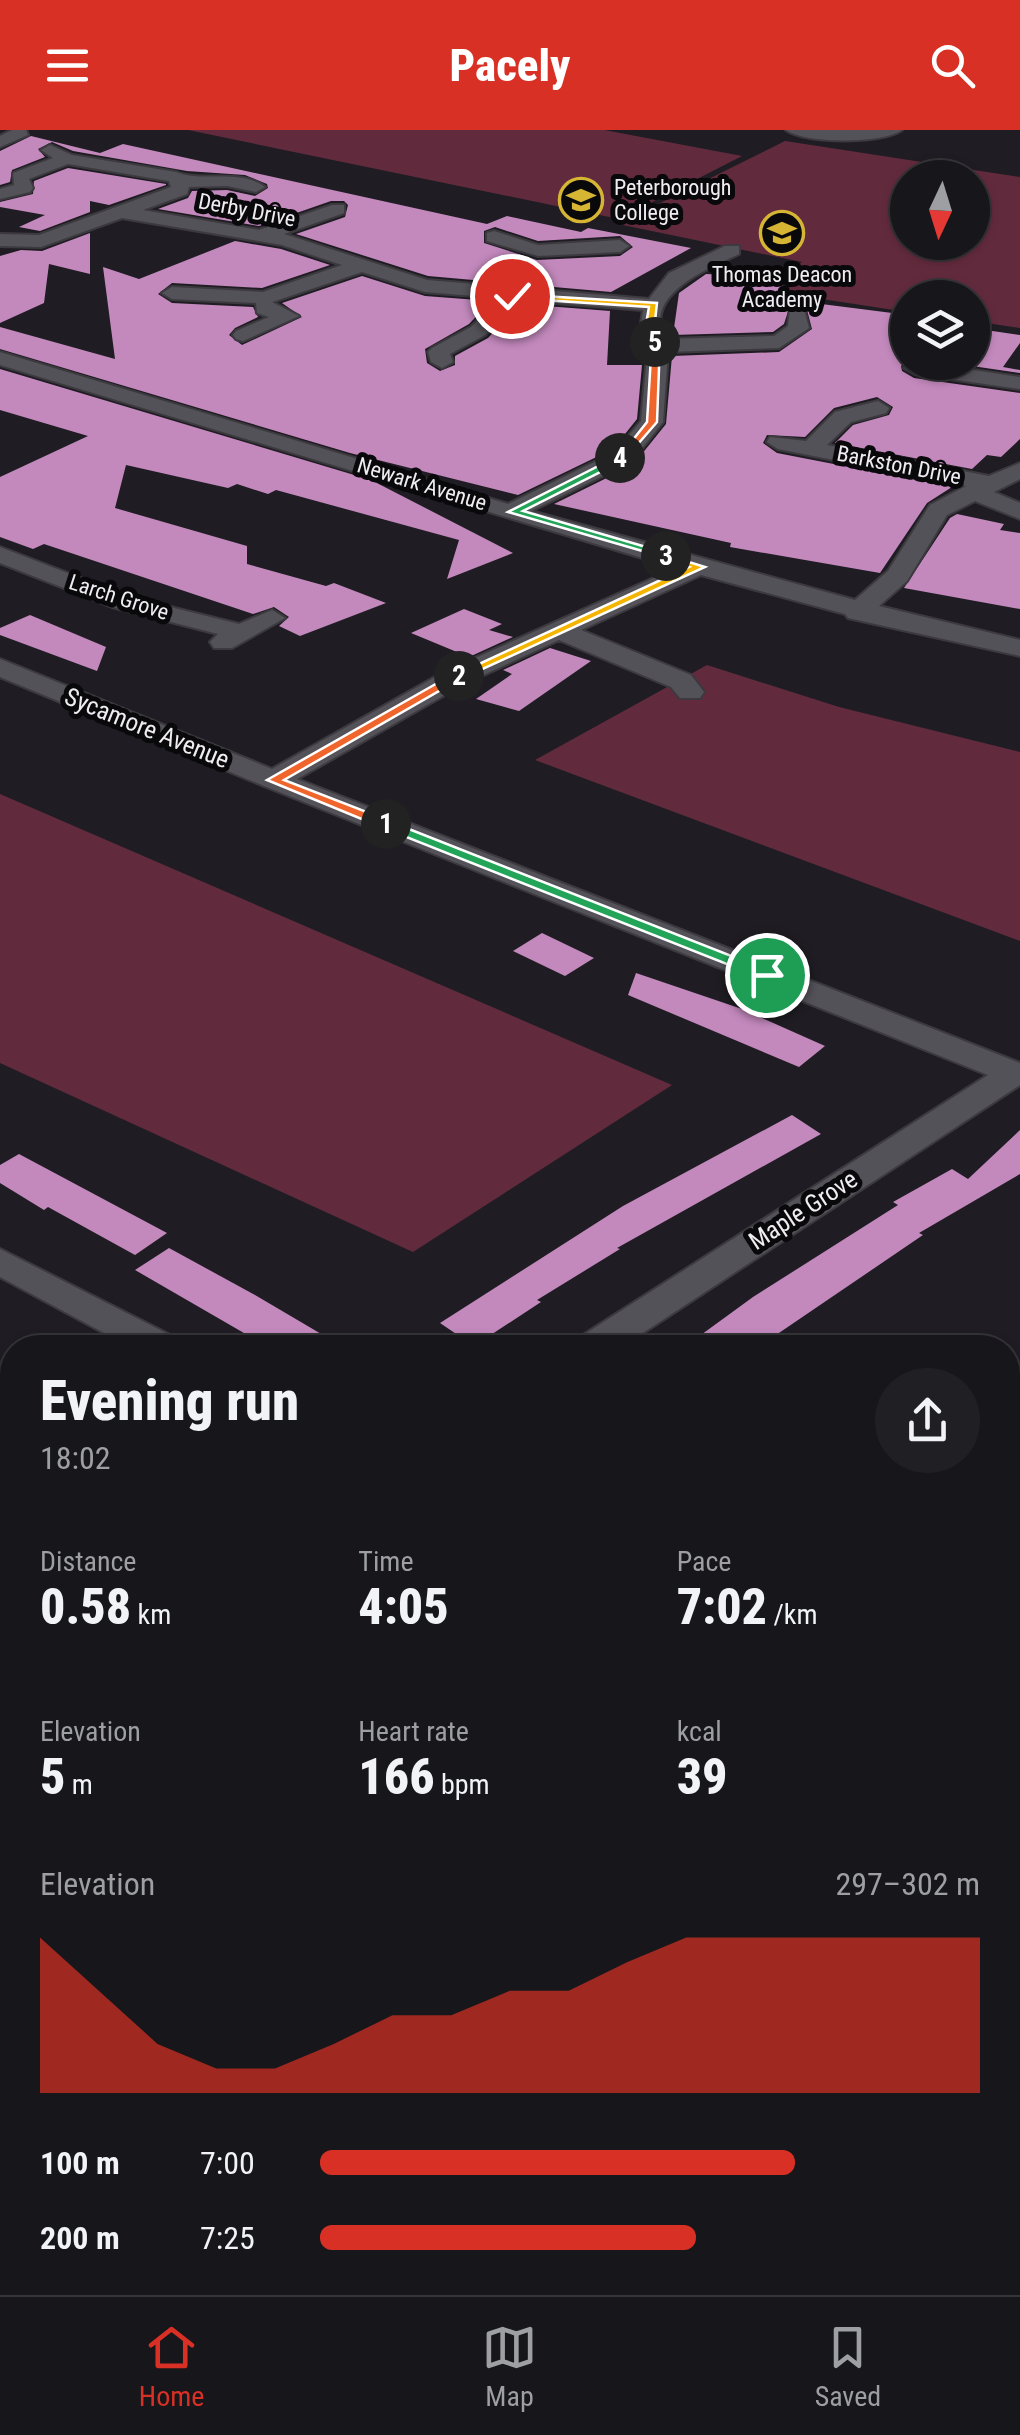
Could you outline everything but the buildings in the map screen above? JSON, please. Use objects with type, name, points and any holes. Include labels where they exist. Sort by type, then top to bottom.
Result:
[{"type":"street","points":[[794,130],[836,136],[894,130]]},
{"type":"street","points":[[0,142],[20,135],[15,131]]},
{"type":"street","name":"Derby Drive","points":[[9,176],[58,155],[176,178],[180,190],[16,247]]},
{"type":"street","points":[[1,194],[24,188],[9,176]]},
{"type":"street","points":[[177,182],[227,181],[256,188]]},
{"type":"street","points":[[260,236],[338,210]]},
{"type":"street","name":"Derby Drive","points":[[121,212],[285,240],[424,286],[654,305]]},
{"type":"street","points":[[499,246],[620,246]]},
{"type":"street","points":[[513,512],[623,457],[652,422],[658,346],[650,330],[654,305],[676,277],[723,259]]},
{"type":"street","points":[[172,293],[265,298],[362,265]]},
{"type":"street","points":[[424,286],[458,270]]},
{"type":"street","points":[[442,362],[439,352],[478,331],[512,296]]},
{"type":"street","points":[[243,335],[289,316],[264,310],[265,298]]},
{"type":"street","points":[[658,346],[787,334]]},
{"type":"street","name":"Newark Avenue","points":[[0,358],[857,612],[1020,648]]},
{"type":"street","points":[[990,377],[1020,383]]},
{"type":"street","points":[[811,448],[843,418],[878,408]]},
{"type":"street","name":"Barkston Drive","points":[[778,442],[980,487]]},
{"type":"street","name":"Barkston Drive","points":[[857,612],[898,576],[938,510],[1020,470]]},
{"type":"street","points":[[980,487],[1020,512]]},
{"type":"street","name":"Larch Grove","points":[[0,554],[121,602],[231,637],[272,618]]},
{"type":"street","points":[[274,780],[454,678],[699,567]]},
{"type":"street","points":[[560,631],[681,681],[690,692]]},
{"type":"street","name":"Sycamore Avenue","points":[[0,667],[274,780],[1017,1074]]},
{"type":"street","name":"Maple Grove","points":[[611,1335],[1017,1074]]},
{"type":"street","points":[[0,1261],[139,1335]]},
{"type":"shaded area","name":"Peterborough College","points":[[188,130],[604,130],[742,156],[619,219]]},
{"type":"shaded area","name":"Thomas Deacon Academy","points":[[785,141],[909,160],[890,160],[890,260],[990,260],[990,172],[1020,177],[1020,328],[990,324],[990,280],[890,280],[890,309],[789,294],[791,271],[802,262],[618,224]]},
{"type":"shaded area","points":[[707,665],[839,707],[1020,752],[1020,941],[535,760]]},
{"type":"shaded area","points":[[0,794],[672,1085],[413,1252],[0,1063]]},
{"type":"place","name":"Peterborough College","points":[[581,200]]},
{"type":"place","name":"Thomas Deacon Academy","points":[[782,233]]},
{"type":"route","points":[[512,296],[654,305],[650,330],[658,346],[652,422],[623,457],[513,512],[699,567],[454,678],[274,780],[767,975]]}]
